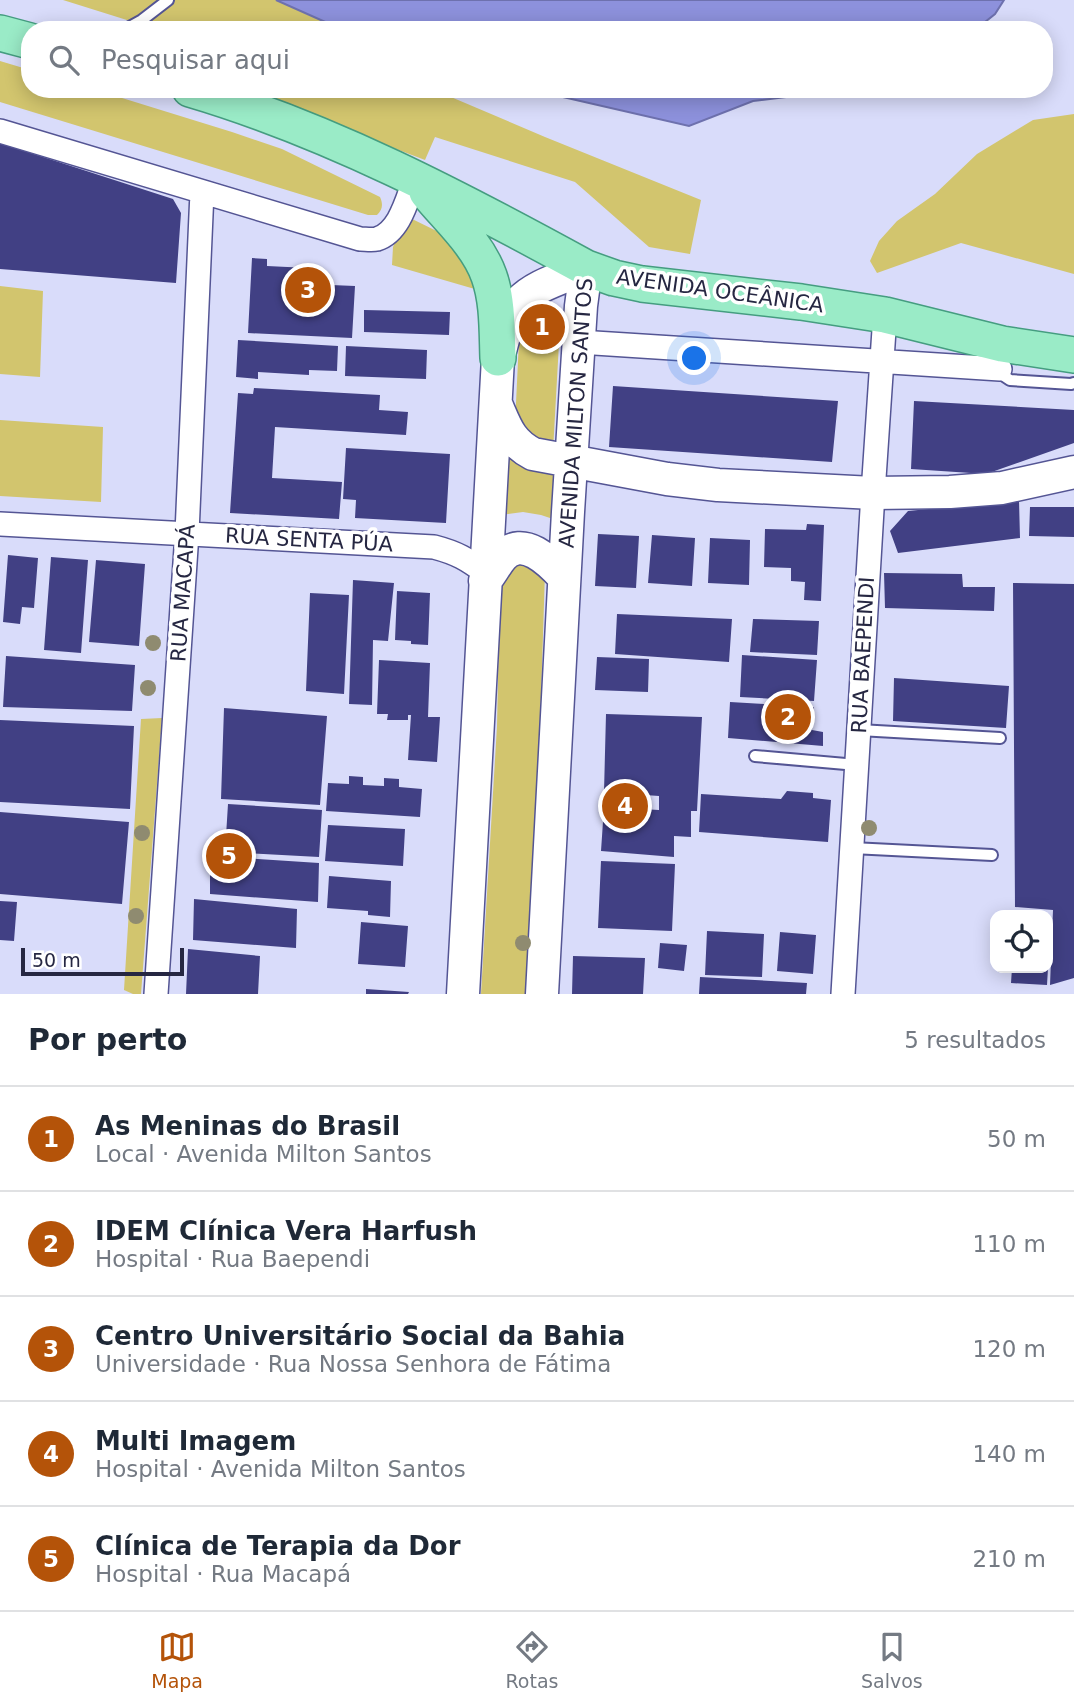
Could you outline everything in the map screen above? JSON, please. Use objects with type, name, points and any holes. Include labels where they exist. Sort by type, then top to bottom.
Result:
[{"type":"main road","points":[[0,33],[21,39]]},
{"type":"main road","name":"AVENIDA OCEÂNICA","points":[[218,98],[312,133],[415,179],[586,268],[614,278],[642,284],[801,302],[885,315],[1001,356],[1074,355]]},
{"type":"main road","points":[[415,179],[463,234],[481,258],[490,277],[498,358]]},
{"type":"main road","name":"AVENIDA MILTON SANTOS","points":[[542,994],[571,462],[582,290],[586,268]]},
{"type":"main road","name":"AVENIDA MILTON SANTOS","points":[[463,994],[498,358],[515,307],[523,298],[536,289],[586,268]]},
{"type":"main road","points":[[495,403],[511,437],[520,447],[533,454],[705,484],[873,493],[950,492],[1002,488],[1074,472]]},
{"type":"main road","points":[[486,577],[503,556],[511,551],[525,549],[547,559],[564,578]]},
{"type":"street","points":[[0,131],[360,240],[376,240],[388,233],[397,223],[415,179]]},
{"type":"street","name":"RUA MACAPÁ","points":[[156,994],[187,533],[202,192]]},
{"type":"street","name":"RUA BAEPENDI","points":[[843,994],[885,315]]},
{"type":"street","name":"AVENIDA OCEÂNICA","points":[[579,342],[881,360],[1001,356]]},
{"type":"street","name":"RUA SENTA PÚA","points":[[0,524],[434,547],[461,556],[486,577]]},
{"type":"lane","points":[[140,21],[167,0]]},
{"type":"lane","points":[[1001,356],[1004,376],[1010,380],[1074,383]]},
{"type":"lane","points":[[859,730],[1000,738]]},
{"type":"lane","points":[[755,756],[857,765]]},
{"type":"lane","points":[[852,848],[992,855]]},
{"type":"shaded area","points":[[63,0],[276,0],[323,21],[130,21]]},
{"type":"shaded area","points":[[0,61],[21,67],[21,98],[122,98],[282,149],[380,197],[381,209],[377,215],[368,215],[0,102]]},
{"type":"shaded area","points":[[262,98],[453,98],[701,200],[690,254],[649,247],[575,182],[435,137],[425,160]]},
{"type":"shaded area","points":[[1074,114],[1074,274],[961,243],[877,273],[870,261],[879,241],[897,221],[935,194],[977,154],[1033,120]]},
{"type":"shaded area","points":[[406,216],[457,241],[485,292],[392,265],[393,247]]},
{"type":"shaded area","points":[[0,286],[43,291],[40,377],[0,374]]},
{"type":"shaded area","points":[[546,313],[555,316],[560,325],[553,451],[515,424],[519,340],[538,316]]},
{"type":"shaded area","points":[[0,420],[103,427],[101,502],[0,496]]},
{"type":"shaded area","points":[[506,446],[559,473],[556,520],[523,512],[501,515]]},
{"type":"shaded area","points":[[523,560],[545,572],[530,994],[481,994],[497,726],[500,583],[503,568]]},
{"type":"shaded area","points":[[162,718],[141,994],[133,994],[124,990],[141,719]]},
{"type":"water","points":[[276,0],[1004,0],[995,14],[986,21],[323,21]]},
{"type":"water","points":[[567,98],[778,98],[753,101],[689,126]]},
{"type":"building","points":[[0,143],[173,199],[181,213],[176,283],[0,269]]},
{"type":"building","points":[[252,258],[267,259],[267,266],[308,268],[307,284],[355,286],[352,338],[248,333]]},
{"type":"building","points":[[364,310],[450,312],[449,335],[364,332]]},
{"type":"building","points":[[238,340],[338,346],[337,371],[309,370],[309,375],[258,372],[258,379],[236,377]]},
{"type":"building","points":[[346,346],[427,350],[426,379],[345,376]]},
{"type":"building","points":[[613,386],[838,401],[832,462],[609,447]]},
{"type":"building","points":[[254,388],[380,395],[379,410],[408,412],[406,435],[275,427],[272,478],[342,482],[339,519],[230,513],[238,393],[253,394]]},
{"type":"building","points":[[914,401],[1074,410],[1074,443],[986,474],[911,469]]},
{"type":"building","points":[[346,448],[450,454],[446,523],[355,518],[356,500],[343,499]]},
{"type":"building","points":[[1019,500],[1020,538],[898,553],[890,531],[908,511]]},
{"type":"building","points":[[1030,507],[1074,507],[1074,537],[1029,536]]},
{"type":"building","points":[[807,524],[824,525],[821,601],[804,600],[805,582],[791,581],[791,568],[764,567],[765,529],[806,530]]},
{"type":"building","points":[[598,534],[639,536],[636,588],[595,586]]},
{"type":"building","points":[[652,535],[695,538],[692,586],[648,583]]},
{"type":"building","points":[[710,538],[750,540],[749,585],[708,583]]},
{"type":"building","points":[[8,555],[38,558],[34,608],[22,607],[20,624],[3,622]]},
{"type":"building","points":[[51,557],[88,560],[81,653],[44,650]]},
{"type":"building","points":[[96,560],[145,564],[139,646],[89,642]]},
{"type":"building","points":[[884,573],[962,574],[963,587],[995,587],[994,611],[885,608]]},
{"type":"building","points":[[353,580],[394,583],[388,641],[373,640],[372,705],[349,704]]},
{"type":"building","points":[[1013,583],[1074,584],[1074,978],[1050,985],[1050,973],[1053,973],[1053,910],[1015,907]]},
{"type":"building","points":[[397,591],[430,593],[428,645],[395,640]]},
{"type":"building","points":[[310,593],[349,595],[344,694],[306,691]]},
{"type":"building","points":[[617,614],[732,619],[729,662],[615,654]]},
{"type":"building","points":[[753,619],[819,621],[817,655],[750,652]]},
{"type":"building","points":[[742,655],[817,660],[814,701],[740,697]]},
{"type":"building","points":[[6,656],[135,665],[132,711],[3,707]]},
{"type":"building","points":[[597,657],[649,659],[648,692],[595,690]]},
{"type":"building","points":[[379,660],[430,663],[428,717],[440,717],[437,762],[408,760],[411,715],[408,715],[408,720],[387,720],[388,714],[377,714]]},
{"type":"building","points":[[894,678],[1009,686],[1006,728],[893,721]]},
{"type":"building","points":[[730,702],[814,707],[812,730],[823,732],[823,746],[728,738]]},
{"type":"building","points":[[224,708],[327,716],[320,805],[221,799]]},
{"type":"building","points":[[606,714],[702,717],[697,811],[691,811],[691,837],[674,836],[674,857],[601,851],[604,807],[659,810],[659,796],[604,792]]},
{"type":"building","points":[[0,720],[134,726],[130,809],[0,802]]},
{"type":"building","points":[[349,776],[363,777],[363,785],[384,786],[384,778],[399,779],[399,787],[422,789],[420,817],[326,811],[328,783],[349,784]]},
{"type":"building","points":[[787,791],[813,793],[813,798],[831,800],[828,842],[699,832],[701,794],[781,799]]},
{"type":"building","points":[[228,804],[322,810],[319,857],[225,852]]},
{"type":"building","points":[[0,812],[129,822],[122,904],[0,894]]},
{"type":"building","points":[[328,825],[405,829],[403,866],[325,861]]},
{"type":"building","points":[[210,856],[319,863],[318,902],[210,894]]},
{"type":"building","points":[[601,861],[675,864],[672,931],[598,928]]},
{"type":"building","points":[[329,876],[391,881],[390,917],[368,915],[368,911],[327,908]]},
{"type":"building","points":[[194,899],[297,909],[296,948],[193,940]]},
{"type":"building","points":[[0,901],[17,902],[14,941],[0,940]]},
{"type":"building","points":[[361,922],[408,926],[405,967],[358,964]]},
{"type":"building","points":[[707,931],[764,934],[762,977],[705,975]]},
{"type":"building","points":[[780,932],[816,935],[813,974],[777,971]]},
{"type":"building","points":[[660,943],[687,945],[684,971],[658,968]]},
{"type":"building","points":[[188,949],[260,956],[258,994],[186,994]]},
{"type":"building","points":[[573,956],[645,958],[643,994],[572,994]]},
{"type":"building","points":[[1012,973],[1048,973],[1047,985],[1011,983]]},
{"type":"building","points":[[700,977],[807,983],[806,994],[699,994]]},
{"type":"building","points":[[366,989],[409,992],[366,994]]},
{"type":"place","name":"Centro Universitário Social da Bahia","points":[[308,290]]},
{"type":"place","name":"As Meninas do Brasil","points":[[542,327]]},
{"type":"place","name":"IDEM Clínica Vera Harfush","points":[[788,717]]},
{"type":"place","name":"Multi Imagem","points":[[625,806]]},
{"type":"place","name":"Clínica de Terapia da Dor","points":[[229,856]]}]
